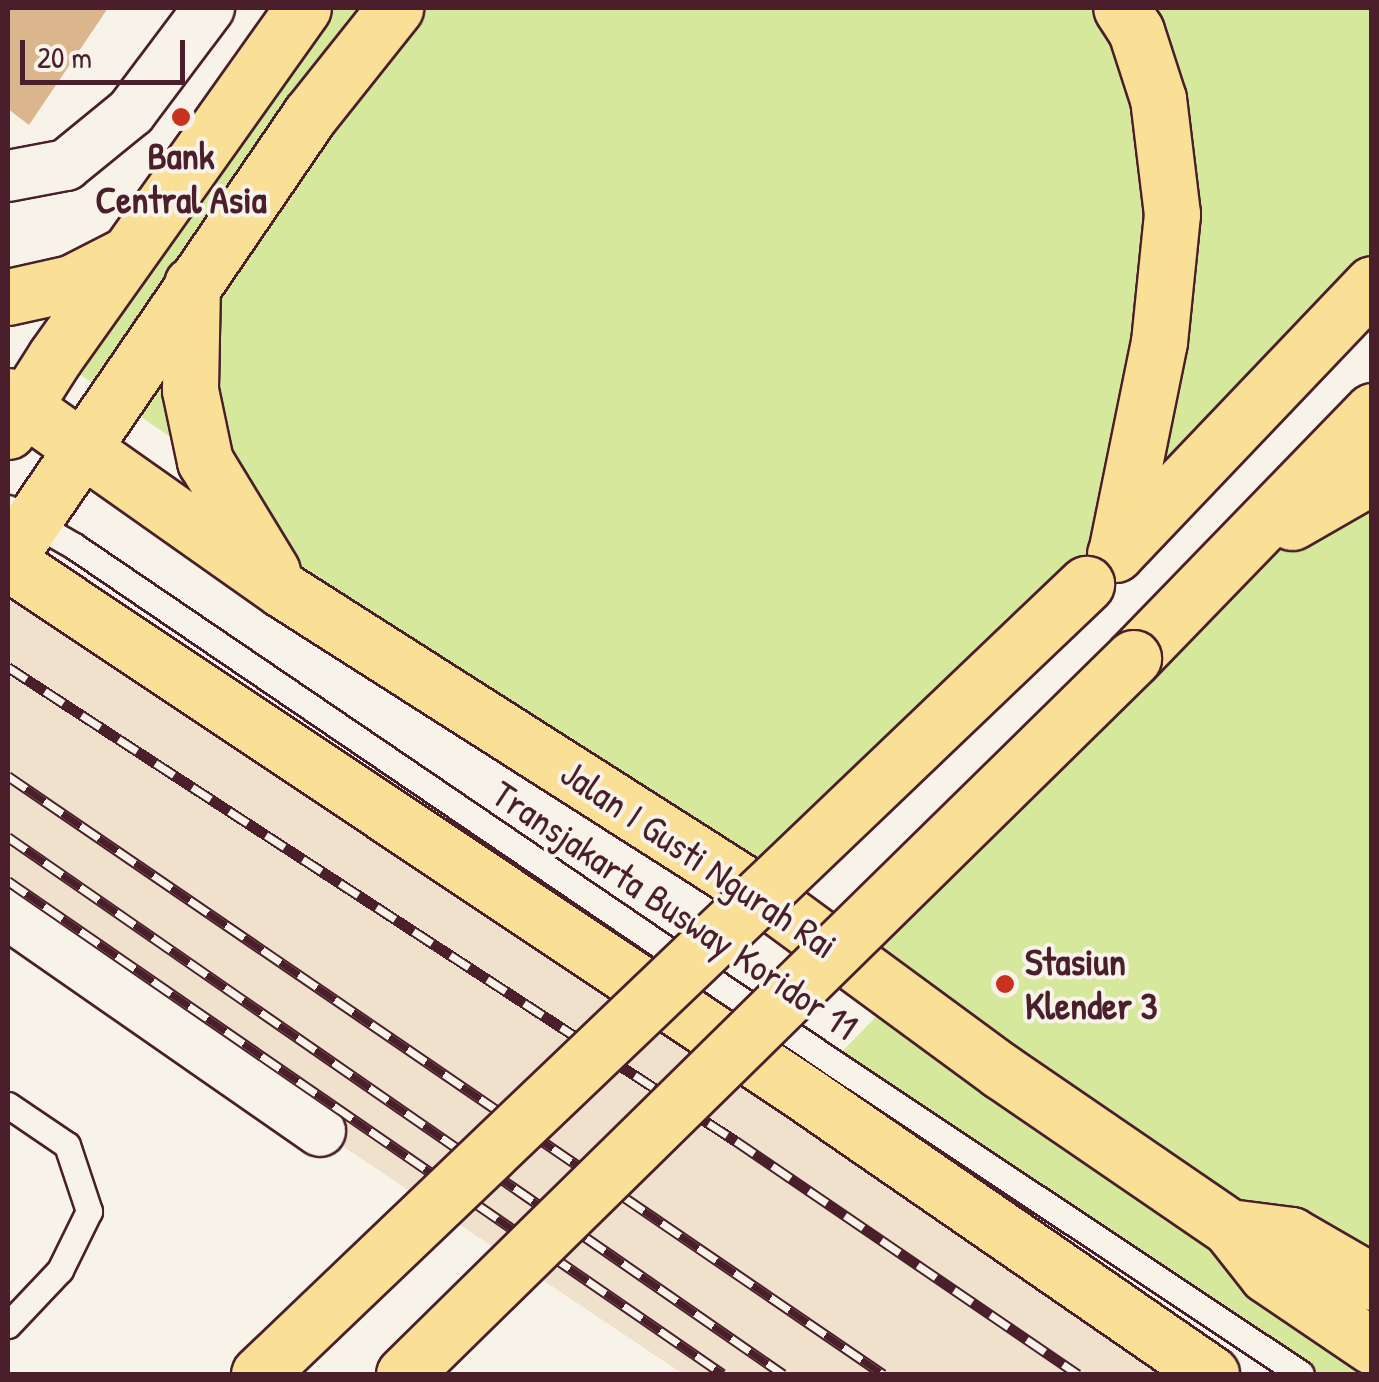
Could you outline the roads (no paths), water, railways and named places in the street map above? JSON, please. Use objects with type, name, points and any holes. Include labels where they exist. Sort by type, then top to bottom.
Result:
[{"type":"main road","points":[[13,411],[303,8]]},
{"type":"main road","points":[[395,8],[310,116],[192,284],[84,449],[14,537],[811,1098],[1211,1374]]},
{"type":"main road","points":[[1101,569],[1159,342],[1172,214],[1158,99],[1136,30],[1121,8]]},
{"type":"main road","points":[[8,297],[72,283],[129,254]]},
{"type":"main road","points":[[192,284],[190,390],[206,460],[284,590]]},
{"type":"main road","points":[[258,1374],[1101,569],[1372,284]]},
{"type":"main road","name":"Jalan I Gusti Ngurah Rai","points":[[13,411],[84,449],[284,590],[760,894],[1000,1071],[1230,1227],[1268,1275],[1372,1346]]},
{"type":"main road","points":[[404,1374],[1133,658],[1372,411]]},
{"type":"main road","points":[[1216,574],[1310,509],[1372,476]]},
{"type":"main road","points":[[1230,1227],[1291,1235],[1372,1282]]},
{"type":"street","points":[[8,176],[66,164],[131,112],[209,8]]},
{"type":"street","points":[[8,914],[320,1131]]},
{"type":"lane","name":"Transjakarta Busway Koridor 11","points":[[14,537],[74,546],[832,1062],[1301,1374]]},
{"type":"lane","points":[[8,1105],[68,1145],[89,1210],[60,1270],[8,1325]]},
{"type":"railway","points":[[8,667],[736,1141],[1078,1374]]},
{"type":"railway","points":[[8,776],[883,1374]]},
{"type":"railway","points":[[8,837],[783,1374]]},
{"type":"railway","points":[[8,881],[723,1374]]},
{"type":"place","name":"Bank Central Asia","points":[[181,117]]},
{"type":"place","name":"Stasiun Klender 3","points":[[1005,984]]}]
